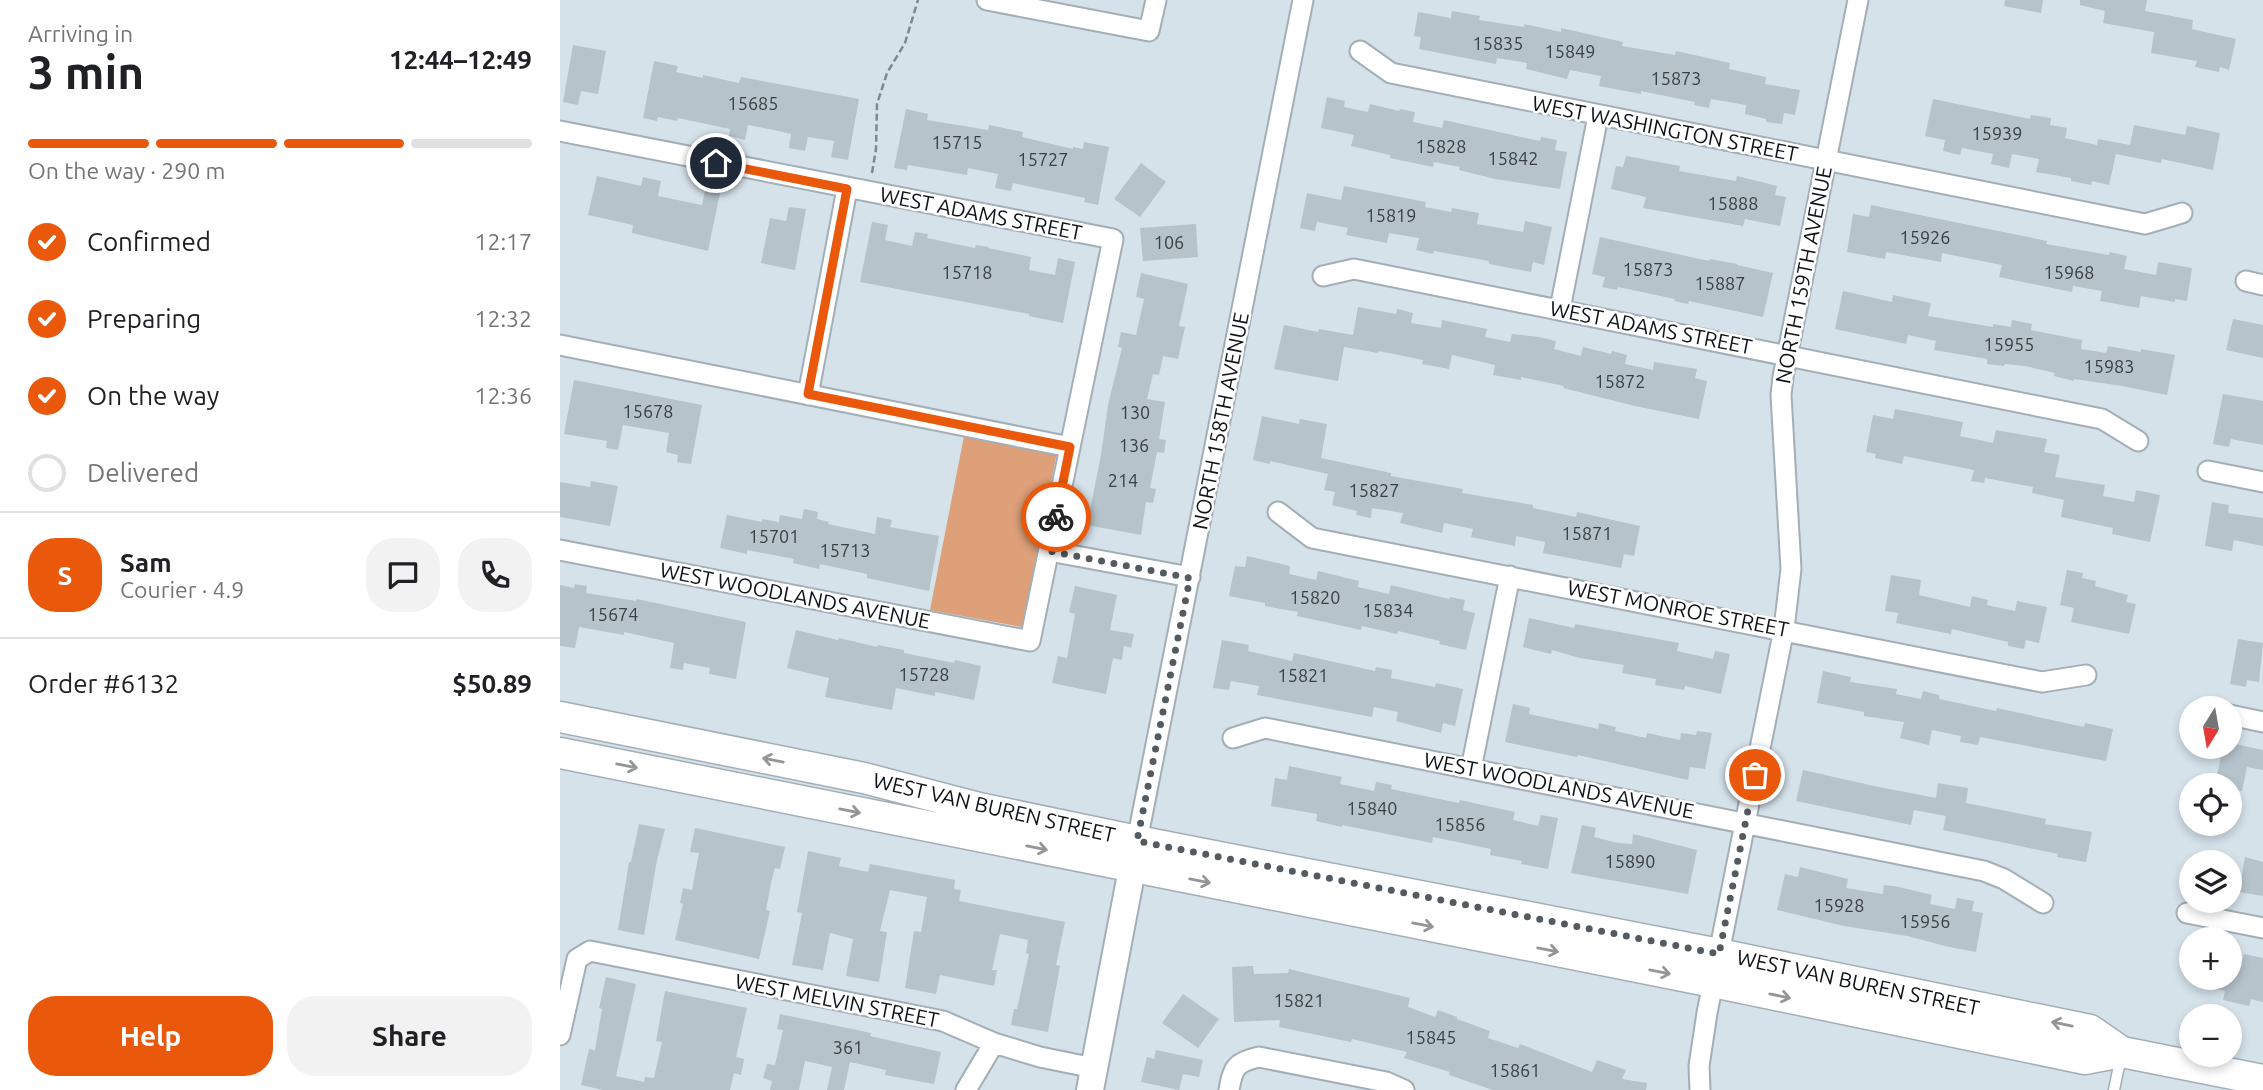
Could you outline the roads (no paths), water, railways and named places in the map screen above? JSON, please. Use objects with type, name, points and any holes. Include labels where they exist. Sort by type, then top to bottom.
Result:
[{"type":"main road","name":"WEST VAN BUREN STREET","points":[[560,717],[864,778],[979,808],[1135,854]]},
{"type":"main road","name":"WEST VAN BUREN STREET","points":[[560,753],[1135,854],[1716,968],[2090,1030],[2122,1052],[2263,1080]]},
{"type":"street","points":[[987,0],[1149,32],[1156,0]]},
{"type":"street","name":"NORTH 158TH AVENUE","points":[[1092,1079],[1303,0]]},
{"type":"street","name":"NORTH 159TH AVENUE","points":[[1700,1090],[1702,1047],[1784,629],[1791,569],[1781,395],[1858,0]]},
{"type":"street","name":"WEST WASHINGTON STREET","points":[[1360,51],[1391,73],[1825,161],[2145,224],[2182,213]]},
{"type":"street","points":[[1560,310],[1598,116]]},
{"type":"street","name":"WEST ADAMS STREET","points":[[560,131],[1113,239],[1070,447]]},
{"type":"street","points":[[808,394],[847,189]]},
{"type":"street","name":"WEST ADAMS STREET","points":[[1322,276],[1354,269],[1787,355],[2102,419],[2138,441]]},
{"type":"street","points":[[560,345],[1070,447],[1049,551],[1190,578]]},
{"type":"street","points":[[2208,471],[2263,482]]},
{"type":"street","name":"WEST MONROE STREET","points":[[1278,512],[1312,538],[2042,682],[2087,675]]},
{"type":"street","name":"WEST WOODLANDS AVENUE","points":[[560,550],[1030,641],[1049,551]]},
{"type":"street","points":[[1471,769],[1510,576]]},
{"type":"street","points":[[2242,718],[2263,722]]},
{"type":"street","name":"WEST WOODLANDS AVENUE","points":[[1233,738],[1265,728],[1984,871],[2004,878],[2043,903]]},
{"type":"street","points":[[2187,913],[2263,928]]},
{"type":"street","name":"WEST MELVIN STREET","points":[[560,1035],[577,959],[590,951],[943,1021],[1092,1079]]},
{"type":"street","points":[[966,1090],[994,1043]]},
{"type":"street","points":[[1229,1090],[1232,1072],[1242,1060],[1259,1057],[1386,1082],[1404,1090]]},
{"type":"lane","points":[[2114,1090],[2122,1052]]}]
